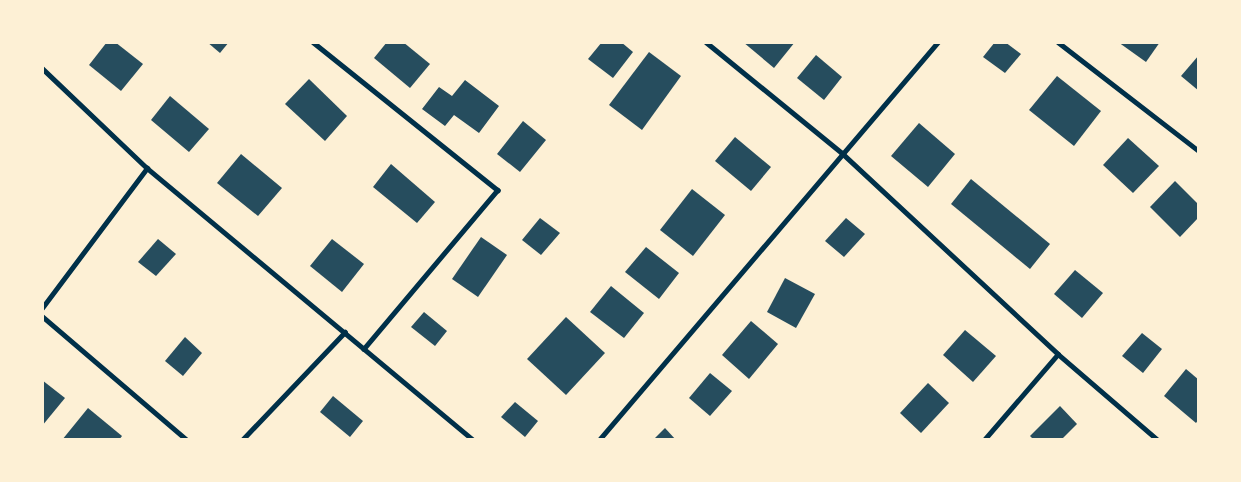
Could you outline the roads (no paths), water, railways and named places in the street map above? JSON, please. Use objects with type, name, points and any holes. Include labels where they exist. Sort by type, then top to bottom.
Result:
[{"type":"lane","points":[[313,42],[498,190],[363,349]]},
{"type":"lane","points":[[706,42],[842,153],[1058,354],[1158,440]]},
{"type":"lane","points":[[599,440],[938,42]]},
{"type":"lane","points":[[1058,42],[1199,151]]},
{"type":"lane","points":[[42,68],[147,168],[474,440]]},
{"type":"lane","points":[[42,308],[147,168]]},
{"type":"lane","points":[[42,316],[187,440]]},
{"type":"lane","points":[[242,440],[345,332]]},
{"type":"lane","points":[[984,440],[1058,354]]}]
